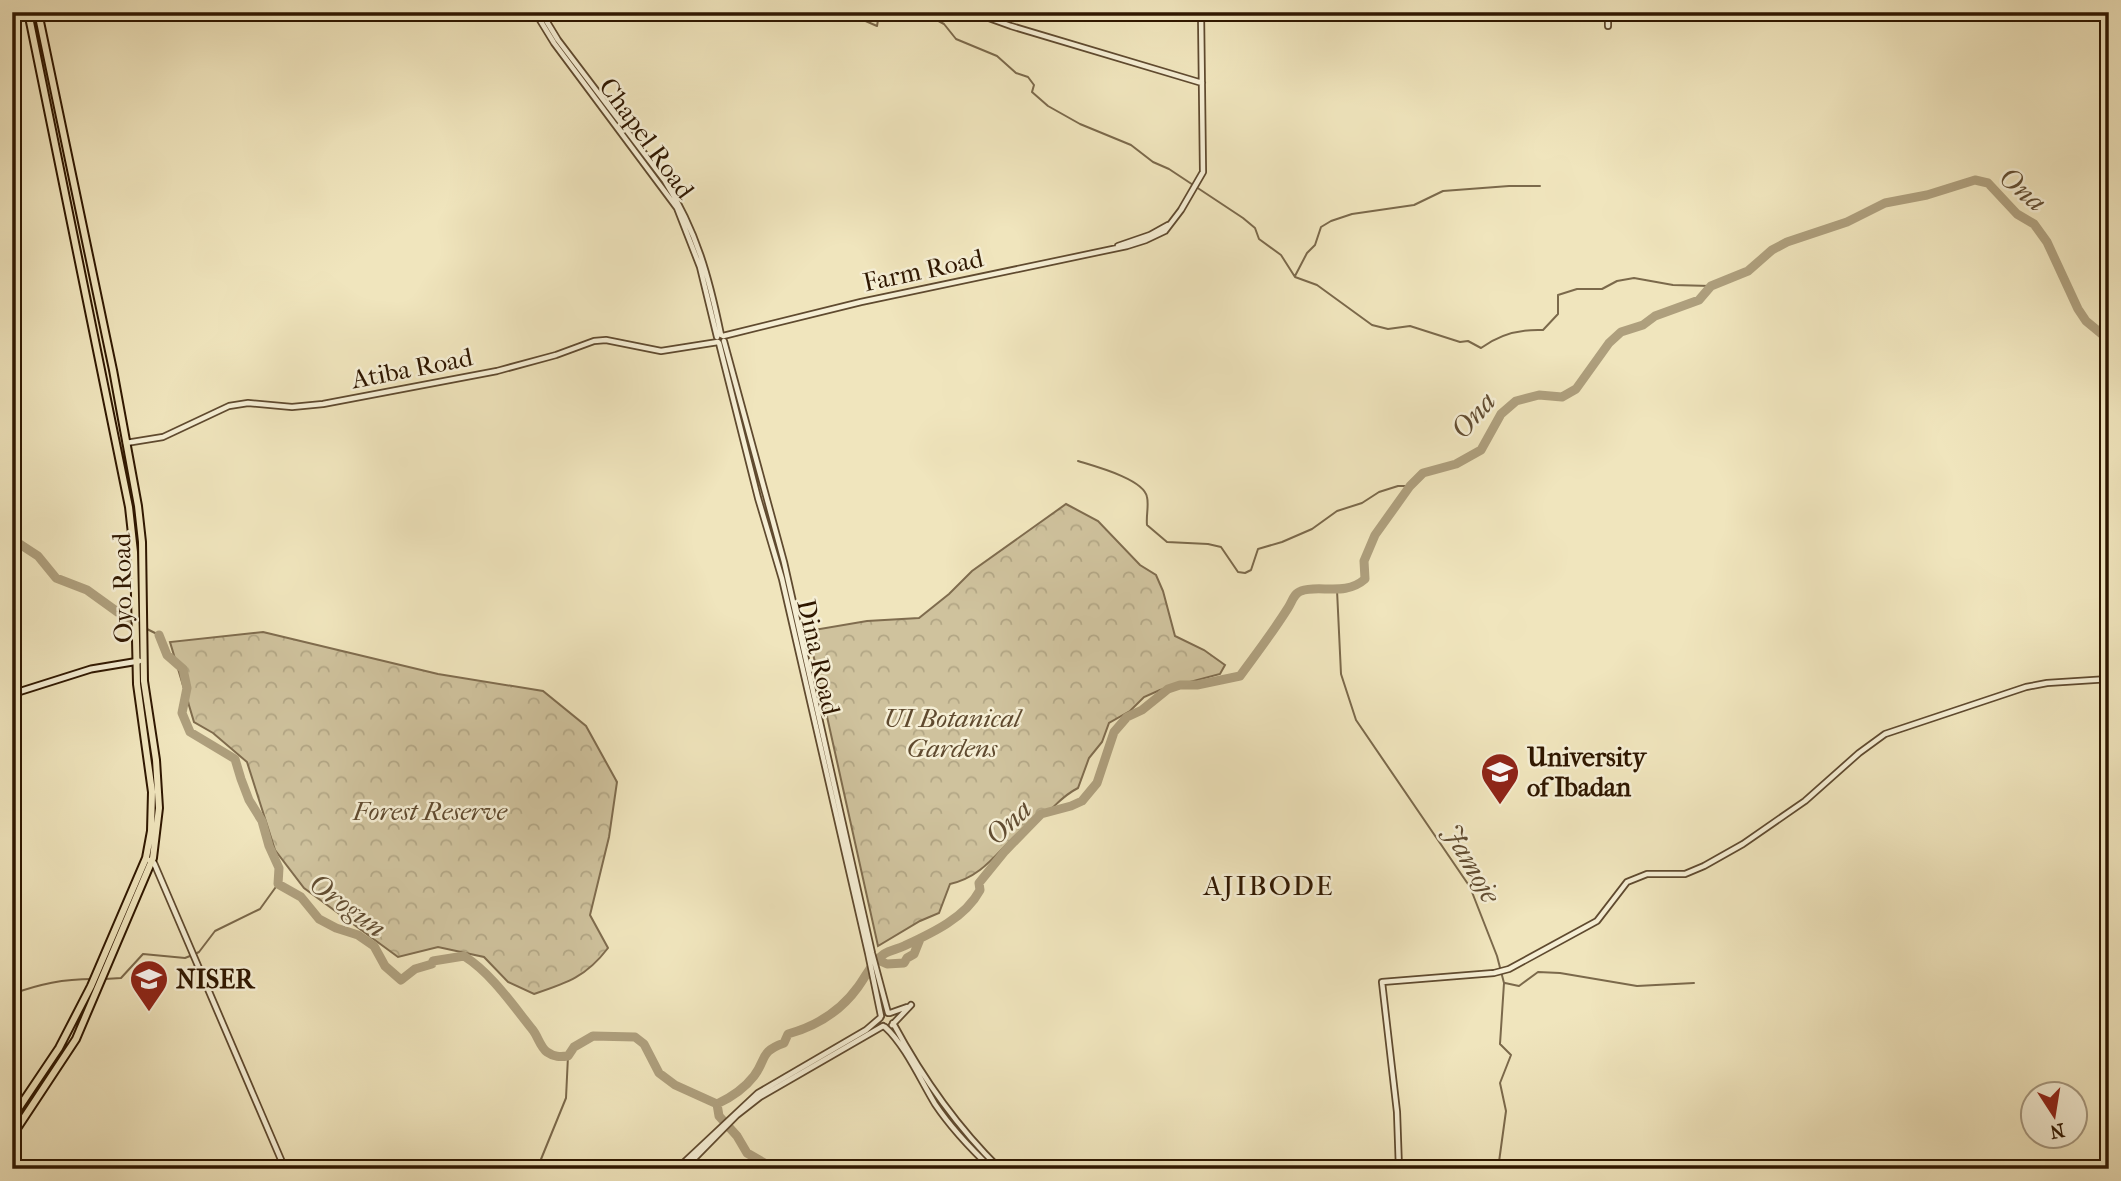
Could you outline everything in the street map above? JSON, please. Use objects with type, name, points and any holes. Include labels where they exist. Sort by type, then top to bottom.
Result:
[{"type":"highway","name":"Oyo Road","points":[[12,1118],[59,1048],[101,972],[149,859],[159,823],[159,793],[139,661],[132,525],[118,442],[28,12]]},
{"type":"highway","name":"Oyo Road","points":[[38,12],[126,443],[140,525],[139,661]]},
{"type":"highway","points":[[132,525],[140,525]]},
{"type":"highway","name":"Oyo Road","points":[[12,1136],[76,1039],[101,972]]},
{"type":"main road","points":[[12,694],[91,669],[139,661]]},
{"type":"street","name":"Chapel Road","points":[[535,12],[554,43],[677,208],[721,339]]},
{"type":"street","name":"Chapel Road","points":[[541,12],[558,40],[666,181],[681,206],[705,265],[721,339]]},
{"type":"street","points":[[972,12],[1202,83],[1201,12]]},
{"type":"street","points":[[1608,12],[1608,26]]},
{"type":"street","name":"Farm Road","points":[[721,339],[861,302],[1117,246],[1128,246],[1156,236],[1165,231],[1181,210],[1203,172],[1202,83]]},
{"type":"street","name":"Atiba Road","points":[[126,443],[163,437],[229,406],[248,402],[292,407],[323,404],[505,369],[594,341],[606,340],[661,351],[721,339]]},
{"type":"street","name":"Dina Road","points":[[721,339],[784,562],[877,980]]},
{"type":"street","points":[[1399,1169],[1397,1112],[1382,982],[1507,970],[1597,921],[1628,883],[1647,874],[1685,874],[1743,844],[1805,801],[1859,753],[1885,734],[2026,687],[2109,679]]},
{"type":"street","points":[[149,859],[285,1169]]},
{"type":"street","points":[[877,980],[893,1022],[942,1104],[962,1131],[1000,1169]]},
{"type":"street","points":[[877,980],[880,1022],[895,1038],[937,1107],[958,1134],[992,1169]]},
{"type":"street","points":[[677,1169],[713,1136],[735,1114],[758,1093],[866,1030],[880,1017],[911,1005],[893,1022],[760,1097],[735,1114]]},
{"type":"street","points":[[684,1169],[713,1136]]},
{"type":"green space","name":"UI Botanical Gardens","points":[[1066,504],[1098,521],[1140,565],[1156,575],[1175,636],[1204,650],[1225,665],[1220,674],[1144,697],[1130,711],[1109,723],[1102,742],[1089,758],[1078,788],[1020,831],[979,871],[950,884],[939,913],[878,946],[808,631],[867,621],[919,618],[972,571]]},
{"type":"green space","name":"Forest Reserve","points":[[263,632],[438,674],[543,691],[586,726],[617,782],[609,837],[590,915],[608,948],[600,958],[575,978],[534,994],[508,982],[484,957],[438,947],[398,957],[304,888],[275,850],[247,762],[213,733],[194,722],[170,642]]},
{"type":"waterway","points":[[806,16],[810,12]]},
{"type":"waterway","points":[[824,12],[842,19],[861,19],[877,26],[878,20],[871,12]]},
{"type":"waterway","points":[[901,12],[933,18],[944,24],[956,39],[997,56],[1016,73],[1028,77],[1034,85],[1032,92],[1048,106],[1080,124],[1131,145],[1153,162],[1169,169],[1243,218],[1255,228],[1259,239],[1281,255],[1295,277],[1317,285],[1372,325],[1388,329],[1410,326],[1460,342],[1468,341],[1481,348],[1510,333],[1543,330],[1558,314],[1558,295],[1577,289],[1602,289],[1617,281],[1634,278],[1673,285],[1711,286]]},
{"type":"waterway","name":"Ona","points":[[717,1104],[746,1085],[767,1053],[784,1043],[788,1034],[809,1027],[844,1004],[872,965],[886,953],[936,930],[966,909],[980,890],[979,883],[1041,814],[1082,801],[1097,783],[1114,732],[1127,717],[1142,710],[1168,689],[1240,676],[1299,592],[1308,589],[1341,589],[1365,579],[1364,561],[1375,535],[1410,486],[1423,473],[1456,464],[1481,450],[1501,414],[1516,401],[1539,395],[1562,397],[1576,389],[1609,343],[1621,332],[1699,300],[1711,286],[1748,271],[1772,250],[1787,242],[1847,222],[1885,203],[1927,195],[1975,180],[1988,183],[2017,214],[2034,224],[2047,242],[2078,309],[2086,321],[2109,340]]},
{"type":"waterway","points":[[1295,276],[1307,253],[1315,245],[1321,227],[1331,221],[1352,214],[1414,205],[1443,191],[1540,186]]},
{"type":"waterway","points":[[1078,461],[1117,474],[1144,490],[1148,500],[1147,525],[1167,542],[1221,547],[1238,572],[1245,573],[1251,570],[1258,549],[1312,529],[1337,511],[1362,503],[1379,492],[1398,486],[1410,486]]},
{"type":"waterway","name":"Orogun","points":[[12,539],[38,556],[56,578],[87,590],[130,621]]},
{"type":"waterway","name":"Jamoje","points":[[1337,590],[1341,674],[1356,720],[1470,887],[1497,956],[1504,983],[1500,1044],[1511,1055],[1500,1083],[1506,1111],[1498,1169]]},
{"type":"waterway","points":[[147,629],[159,635]]},
{"type":"waterway","name":"Orogun","points":[[159,635],[167,655],[183,669],[187,688],[182,713],[190,732],[235,759],[249,800],[262,821],[279,868],[278,884],[301,897],[319,919],[358,935],[374,946],[385,966],[401,980],[415,969],[432,964],[433,961],[464,956],[501,989],[550,1054],[568,1056],[574,1047],[593,1036],[635,1037],[644,1044],[659,1073],[675,1085],[717,1104]]},
{"type":"waterway","points":[[195,954],[215,931],[260,909],[278,884]]},
{"type":"waterway","name":"Ona","points":[[878,960],[887,964],[904,963],[914,954],[920,939]]},
{"type":"waterway","points":[[105,979],[121,978],[143,954],[185,958],[190,956]]},
{"type":"waterway","points":[[1505,983],[1519,986],[1538,972],[1637,986],[1694,983]]},
{"type":"waterway","points":[[12,994],[52,983],[93,979]]},
{"type":"waterway","points":[[537,1169],[566,1098],[568,1056]]},
{"type":"waterway","name":"Ona","points":[[717,1104],[719,1116],[737,1136],[747,1153],[775,1169]]},
{"type":"place","name":"University of Ibadan","points":[[1500,806]]},
{"type":"place","name":"NISER","points":[[149,1013]]},
{"type":"district","name":"AJIBODE","points":[[1269,885]]}]
